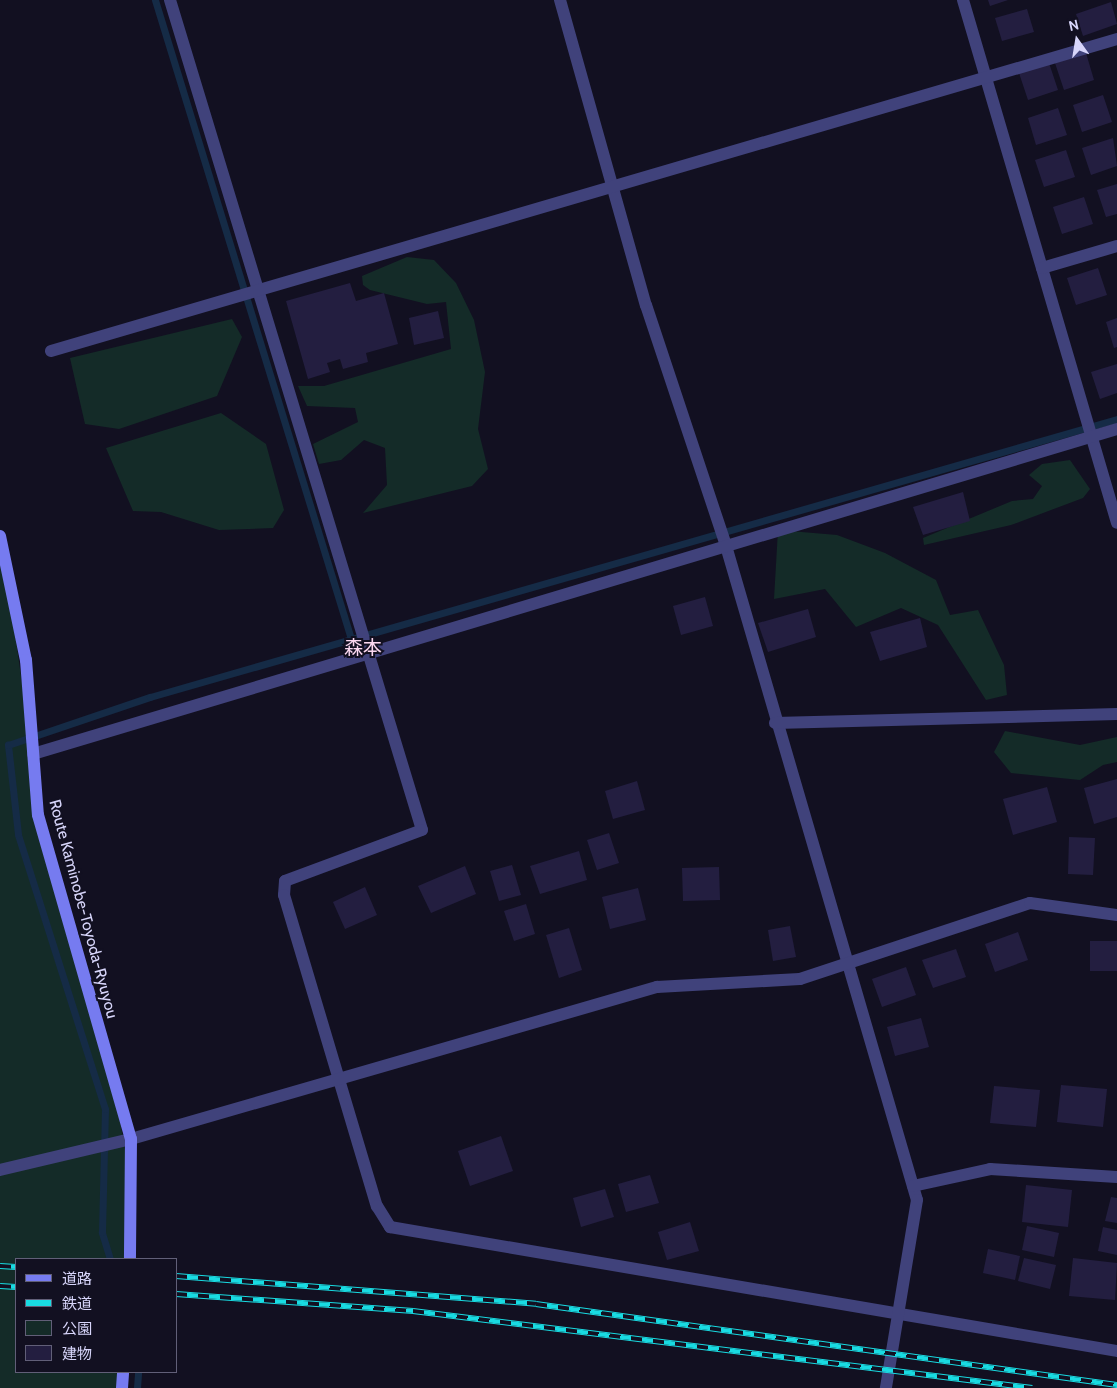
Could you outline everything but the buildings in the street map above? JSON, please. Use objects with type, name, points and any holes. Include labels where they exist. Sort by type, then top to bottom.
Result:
[{"type":"main road","name":"Route Kaminobe-Toyoda-Ryuyou","points":[[0,536],[26,660],[38,815],[131,1139],[130,1258]]},
{"type":"main road","points":[[122,1388],[123,1373]]},
{"type":"street","points":[[170,0],[422,830],[285,881],[284,896],[338,1079],[377,1206],[390,1227],[1117,1351]]},
{"type":"street","points":[[560,0],[615,185],[646,305],[726,546],[775,723],[917,1200],[886,1388]]},
{"type":"street","points":[[963,0],[1117,523]]},
{"type":"street","points":[[51,351],[259,294],[615,185],[1117,39]]},
{"type":"street","points":[[1042,268],[1117,246]]},
{"type":"street","points":[[33,754],[1117,429]]},
{"type":"street","points":[[775,723],[1117,714]]},
{"type":"street","points":[[0,1170],[131,1139],[657,987],[800,979],[846,962],[1030,903],[1117,915]]},
{"type":"street","points":[[913,1186],[990,1169],[1117,1177]]},
{"type":"green space","points":[[407,257],[434,260],[456,283],[474,320],[485,372],[478,429],[488,469],[472,486],[363,513],[387,485],[385,448],[364,440],[341,460],[319,464],[313,444],[358,422],[355,408],[307,406],[298,386],[324,386],[451,349],[446,302],[427,304],[370,290],[363,285],[362,276]]},
{"type":"green space","points":[[232,319],[242,337],[217,396],[119,429],[85,424],[70,358]]},
{"type":"green space","points":[[221,413],[266,444],[284,510],[273,528],[219,530],[161,512],[133,511],[106,448]]},
{"type":"green space","points":[[1070,460],[1090,489],[1083,498],[1011,525],[924,545],[923,538],[1012,501],[1033,499],[1042,486],[1029,475],[1042,464]]},
{"type":"green space","points":[[0,528],[44,838],[112,1075],[133,1195],[129,1258],[15,1258],[15,1373],[123,1373],[122,1388],[0,1388]]},
{"type":"green space","points":[[778,530],[837,535],[885,553],[936,580],[950,615],[978,610],[1004,665],[1007,695],[986,700],[938,625],[901,608],[856,627],[825,589],[774,599]]},
{"type":"green space","points":[[1005,731],[1080,745],[1117,737],[1117,762],[1103,765],[1080,780],[1011,773],[994,752]]},
{"type":"waterway","points":[[155,0],[352,642]]},
{"type":"waterway","points":[[110,1258],[102,1232],[105,1109],[18,834],[8,745],[150,697],[1117,419]]},
{"type":"waterway","points":[[137,1388],[138,1373]]},
{"type":"railway","points":[[0,1266],[15,1267]]},
{"type":"railway","points":[[178,1276],[536,1304],[1117,1385]]},
{"type":"railway","points":[[0,1286],[15,1287]]},
{"type":"railway","points":[[178,1294],[413,1311],[1032,1388]]},
{"type":"district","name":"森本","points":[[363,648]]}]
